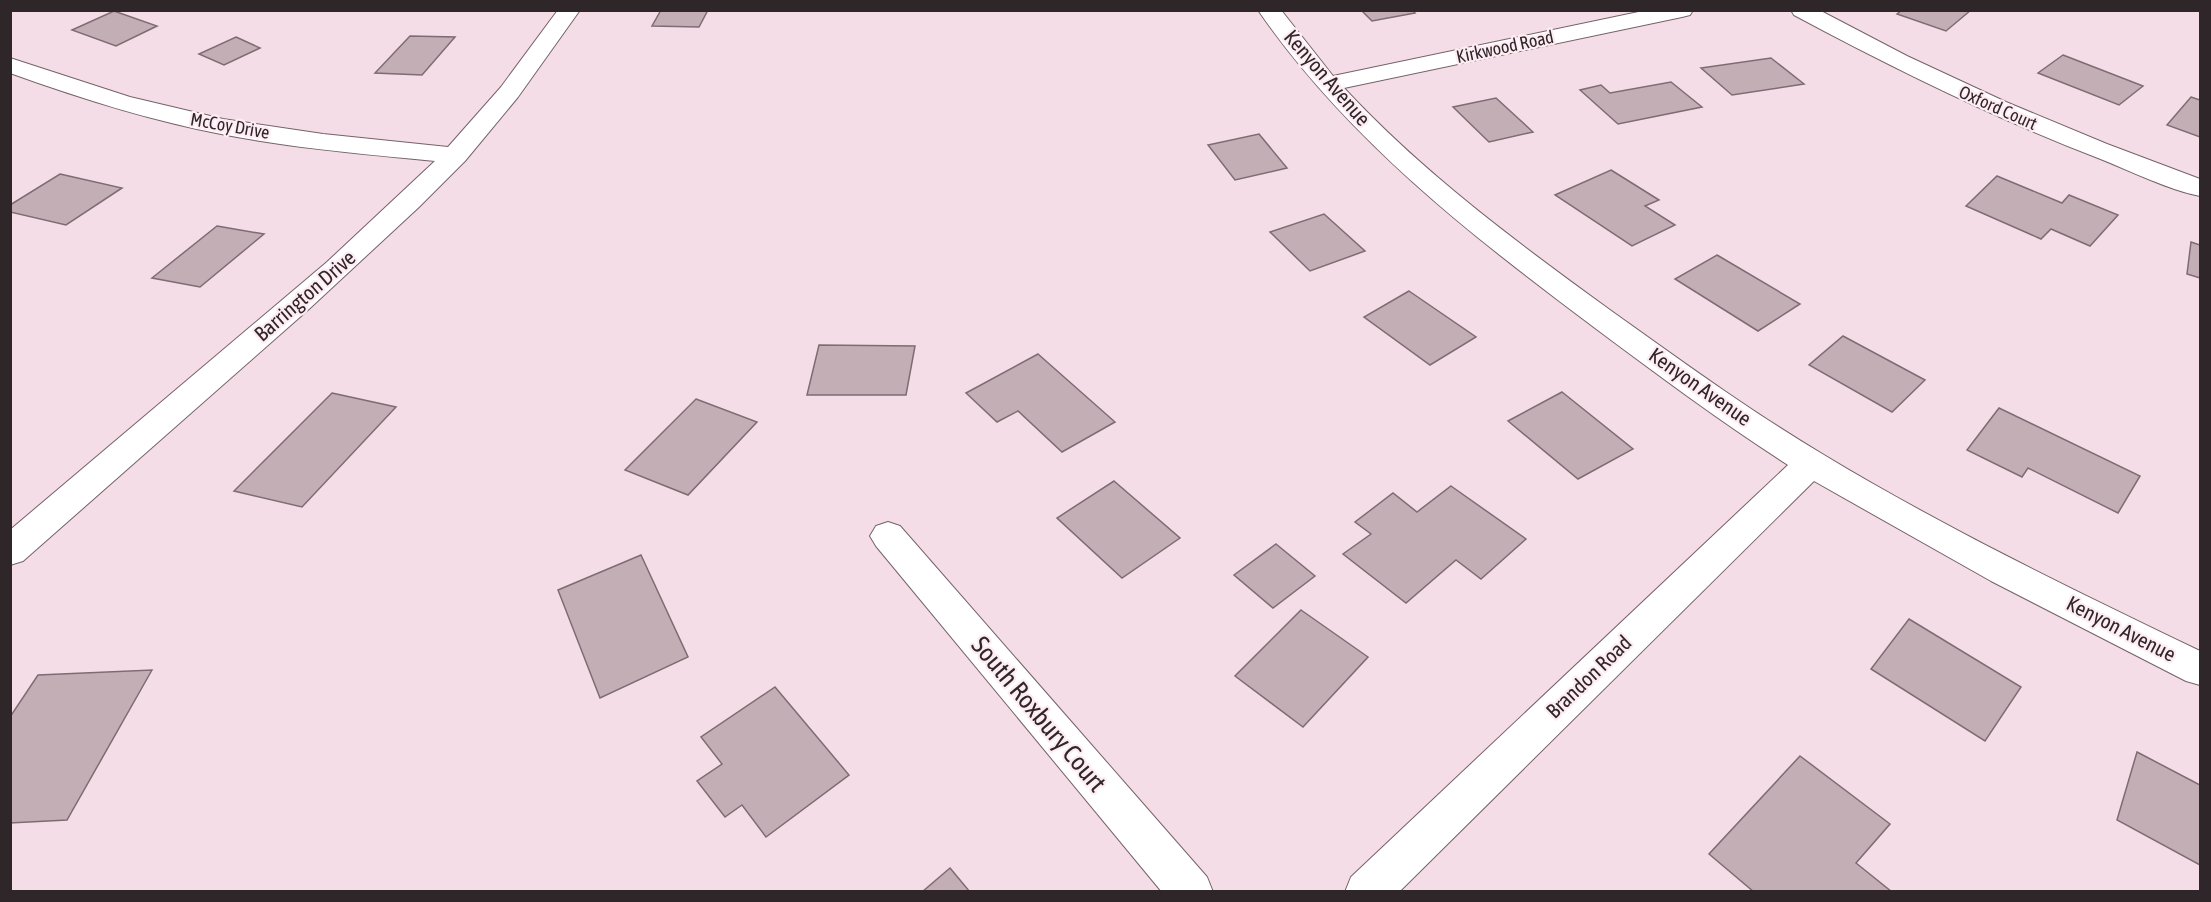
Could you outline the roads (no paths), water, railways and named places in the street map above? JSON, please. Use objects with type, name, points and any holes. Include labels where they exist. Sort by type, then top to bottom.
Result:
[{"type":"street","name":"Barrington Drive","points":[[10,551],[369,240],[456,156],[497,110],[569,10]]},
{"type":"street","name":"Kenyon Avenue","points":[[1269,10],[1328,84],[1389,146],[1513,252],[1701,390],[1811,463],[1939,536],[2200,669]]},
{"type":"street","name":"Kirkwood Road","points":[[1328,84],[1682,10]]},
{"type":"street","name":"Oxford Court","points":[[1802,10],[1926,75],[1997,108],[2117,158],[2200,188]]},
{"type":"street","name":"McCoy Drive","points":[[10,66],[81,90],[191,120],[319,140],[456,156]]},
{"type":"street","name":"Brandon Road","points":[[1367,891],[1811,463]]},
{"type":"street","name":"South Roxbury Court","points":[[888,536],[1191,891]]}]
